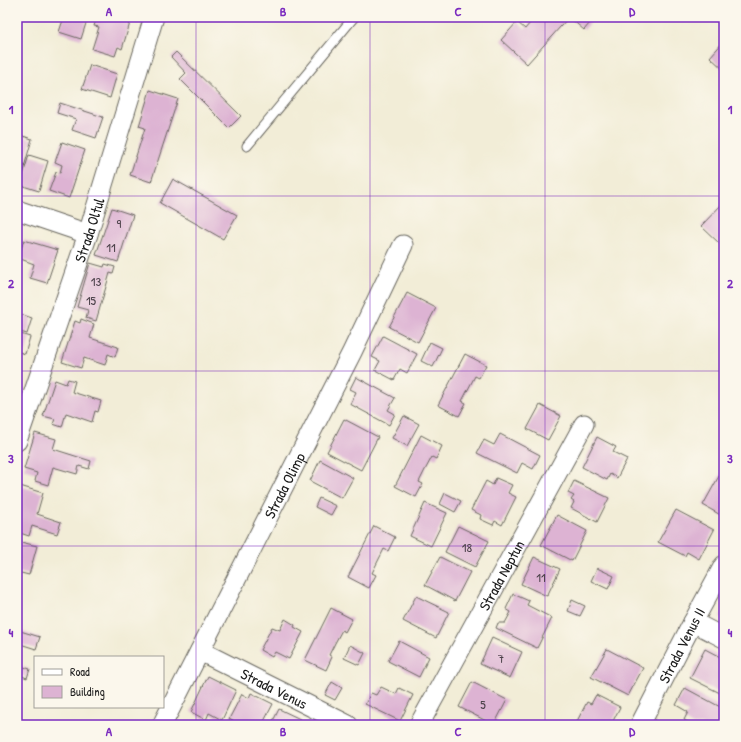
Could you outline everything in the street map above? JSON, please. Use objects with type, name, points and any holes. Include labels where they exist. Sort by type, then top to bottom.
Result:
[{"type":"street","name":"Strada Oltul","points":[[17,441],[88,234],[154,17]]},
{"type":"street","points":[[17,210],[88,234]]},
{"type":"street","name":"Strada Olimp","points":[[162,725],[352,352],[403,245]]},
{"type":"street","name":"Strada Neptun","points":[[419,725],[584,424]]},
{"type":"street","name":"Strada Venus II","points":[[640,725],[724,565]]},
{"type":"street","points":[[693,622],[724,638]]},
{"type":"street","name":"Strada Venus","points":[[200,651],[348,725]]},
{"type":"lane","points":[[247,146],[354,17]]},
{"type":"building","points":[[64,17],[88,17],[81,39],[59,32]]},
{"type":"building","points":[[97,17],[111,17],[130,23],[122,49],[118,47],[115,56],[92,49],[99,27],[94,26]]},
{"type":"building","points":[[535,17],[569,17],[527,64],[501,40],[517,22],[525,29]]},
{"type":"building","points":[[569,17],[595,17],[584,30]]},
{"type":"building","points":[[724,41],[724,70],[710,57]]},
{"type":"building","points":[[176,52],[241,116],[229,128],[180,79],[186,73],[171,57]]},
{"type":"building","points":[[90,65],[117,74],[110,98],[82,89]]},
{"type":"building","points":[[150,90],[178,99],[151,182],[130,175],[145,128],[139,126]]},
{"type":"building","points":[[60,103],[103,117],[96,138],[72,130],[76,119],[57,113]]},
{"type":"building","points":[[17,134],[32,139],[20,181],[17,180]]},
{"type":"building","points":[[62,142],[85,150],[69,198],[49,191],[56,172],[60,173],[62,165],[55,162]]},
{"type":"building","points":[[29,155],[48,161],[39,191],[20,185]]},
{"type":"building","points":[[173,179],[237,215],[223,239],[160,203]]},
{"type":"building","points":[[724,202],[724,240],[720,244],[701,226]]},
{"type":"building","points":[[112,208],[133,215],[118,262],[96,255]]},
{"type":"building","points":[[24,240],[58,250],[47,283],[30,278],[34,264],[18,258]]},
{"type":"building","points":[[90,263],[104,267],[105,264],[115,267],[113,274],[110,273],[96,321],[86,318],[88,310],[77,307]]},
{"type":"building","points":[[407,293],[436,308],[418,342],[389,327]]},
{"type":"building","points":[[17,313],[32,318],[27,334],[17,331]]},
{"type":"building","points":[[81,319],[94,324],[90,338],[118,347],[115,357],[108,354],[105,365],[84,358],[81,368],[62,362],[75,321],[80,323]]},
{"type":"building","points":[[17,333],[30,337],[25,354],[17,351]]},
{"type":"building","points":[[383,336],[417,354],[407,373],[400,369],[394,380],[375,370],[380,361],[372,357]]},
{"type":"building","points":[[430,342],[442,348],[433,367],[421,361]]},
{"type":"building","points":[[465,354],[486,365],[479,378],[475,376],[462,401],[466,403],[459,416],[438,405]]},
{"type":"building","points":[[356,377],[395,398],[388,410],[395,414],[389,425],[350,404],[356,392],[350,389]]},
{"type":"building","points":[[68,379],[75,381],[72,392],[101,401],[98,412],[95,411],[92,422],[66,413],[62,427],[53,424],[55,419],[43,416],[55,380],[66,384]]},
{"type":"building","points":[[540,405],[561,416],[548,440],[527,429]]},
{"type":"building","points":[[404,416],[419,424],[407,446],[392,438]]},
{"type":"building","points":[[344,419],[378,437],[361,470],[327,452]]},
{"type":"building","points":[[35,433],[56,439],[53,449],[91,461],[89,469],[79,466],[77,474],[53,467],[48,485],[35,481],[37,473],[24,469]]},
{"type":"building","points":[[500,434],[540,455],[533,469],[522,463],[517,473],[477,453],[484,440],[494,445]]},
{"type":"building","points":[[421,435],[442,446],[436,459],[432,457],[425,470],[419,482],[423,484],[416,497],[395,486]]},
{"type":"building","points":[[597,437],[616,447],[613,452],[627,459],[617,478],[610,474],[607,480],[582,467]]},
{"type":"building","points":[[320,460],[353,478],[342,498],[310,481]]},
{"type":"building","points":[[724,467],[724,517],[703,505]]},
{"type":"building","points":[[496,478],[512,485],[508,493],[516,497],[502,525],[495,521],[493,525],[480,519],[481,515],[471,510],[486,481],[493,485]]},
{"type":"building","points":[[574,481],[609,498],[597,522],[571,508],[574,502],[571,500],[574,496],[568,493]]},
{"type":"building","points":[[20,486],[43,493],[37,514],[61,522],[57,534],[32,526],[29,536],[17,532],[17,495]]},
{"type":"building","points":[[445,493],[461,501],[455,512],[440,504]]},
{"type":"building","points":[[319,498],[336,506],[331,515],[315,507]]},
{"type":"building","points":[[425,503],[447,513],[431,546],[410,536]]},
{"type":"building","points":[[676,510],[714,530],[699,559],[687,552],[685,556],[658,542]]},
{"type":"building","points":[[557,515],[587,531],[572,561],[541,545]]},
{"type":"building","points":[[374,526],[395,537],[388,551],[384,549],[372,573],[376,575],[369,588],[348,577]]},
{"type":"building","points":[[458,526],[489,541],[475,567],[445,552]]},
{"type":"building","points":[[17,541],[37,546],[29,575],[17,572]]},
{"type":"building","points":[[440,557],[470,572],[455,601],[425,585]]},
{"type":"building","points":[[534,557],[560,569],[547,596],[521,584]]},
{"type":"building","points":[[597,568],[614,576],[608,589],[591,581]]},
{"type":"building","points":[[513,594],[529,601],[527,605],[552,618],[537,648],[496,628],[498,623],[505,623],[511,612],[506,609]]},
{"type":"building","points":[[416,596],[449,612],[436,638],[403,621]]},
{"type":"building","points":[[572,600],[585,606],[580,616],[568,611]]},
{"type":"building","points":[[331,608],[352,619],[345,632],[342,630],[335,643],[329,655],[332,657],[326,670],[305,660]]},
{"type":"building","points":[[724,609],[724,619],[720,617]]},
{"type":"building","points":[[285,619],[295,625],[294,627],[303,632],[289,659],[275,652],[272,657],[260,650],[272,627],[280,630]]},
{"type":"building","points":[[17,630],[40,637],[36,649],[17,643]]},
{"type":"building","points":[[492,638],[522,652],[510,678],[480,664]]},
{"type":"building","points":[[399,641],[429,657],[419,677],[388,661]]},
{"type":"building","points":[[350,645],[365,653],[359,665],[344,658]]},
{"type":"building","points":[[607,649],[643,668],[628,696],[591,677]]},
{"type":"building","points":[[705,649],[724,659],[724,695],[690,678]]},
{"type":"building","points":[[17,665],[30,669],[27,678],[17,674]]},
{"type":"building","points":[[208,676],[236,690],[222,720],[209,713],[206,720],[191,712]]},
{"type":"building","points":[[332,682],[342,688],[335,700],[325,695]]},
{"type":"building","points":[[472,682],[507,700],[494,725],[459,707]]},
{"type":"building","points":[[381,687],[396,694],[399,688],[413,695],[400,721],[365,704],[371,693],[376,695]]},
{"type":"building","points":[[685,688],[724,709],[724,725],[693,725],[684,720],[688,712],[676,705]]},
{"type":"building","points":[[251,693],[273,704],[262,725],[240,725],[229,719],[242,694],[249,698]]},
{"type":"building","points":[[596,695],[620,707],[611,725],[579,725],[576,723],[587,702],[591,704]]},
{"type":"building","points":[[279,709],[300,719],[297,725],[271,725]]}]
